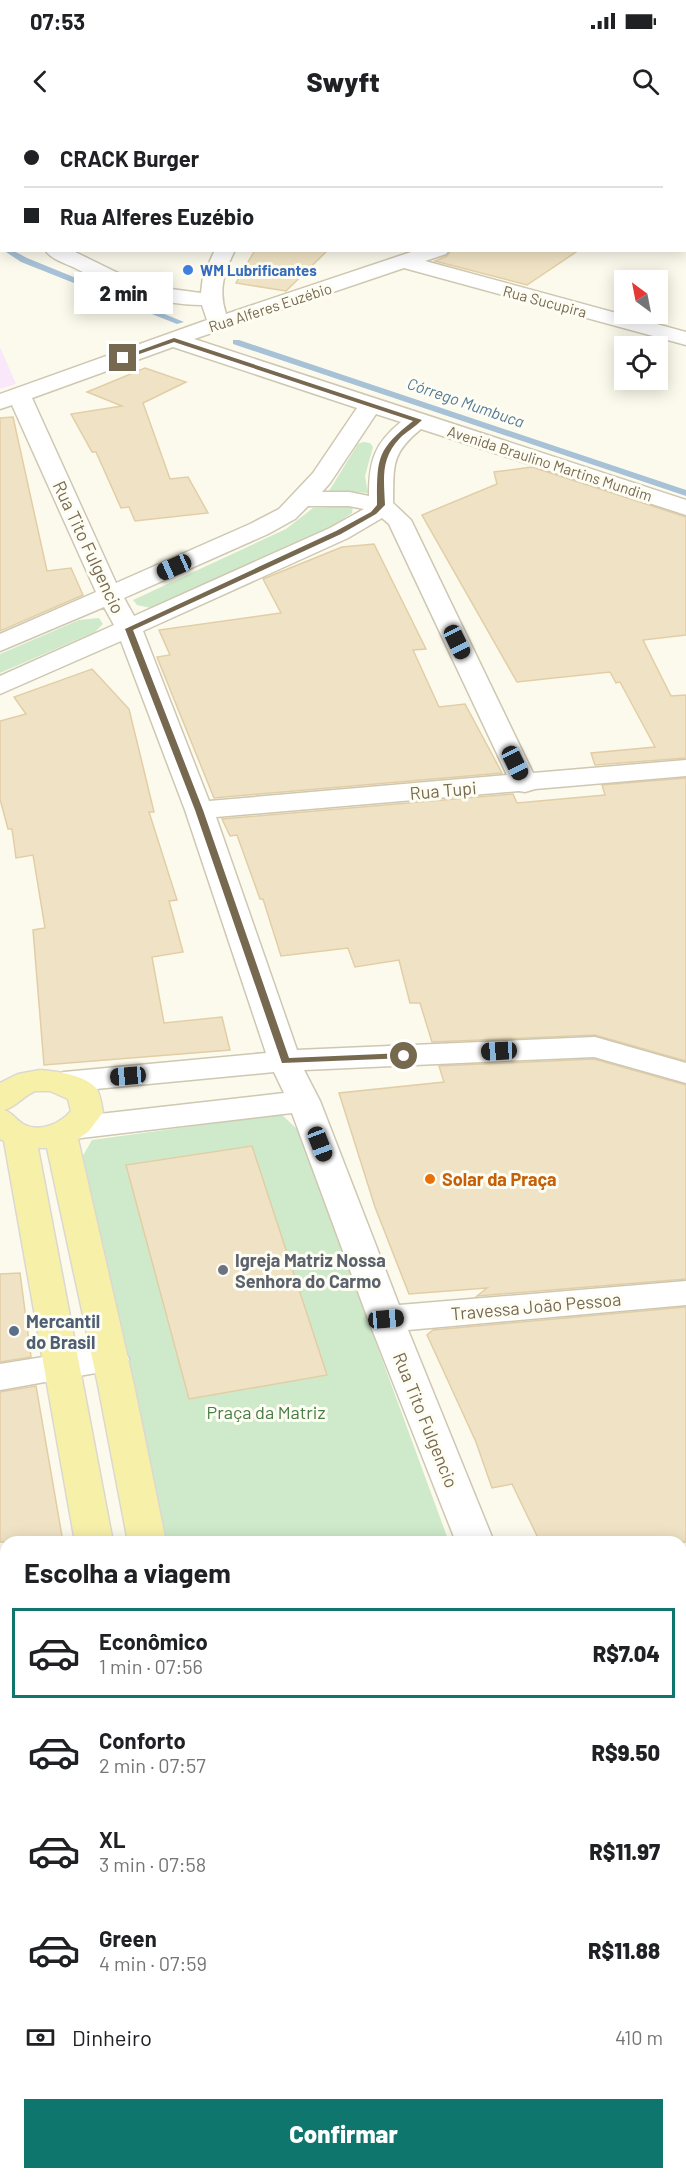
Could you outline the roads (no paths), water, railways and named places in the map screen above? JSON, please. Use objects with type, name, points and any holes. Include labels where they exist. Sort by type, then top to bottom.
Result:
[{"type":"main road","points":[[8,1090],[44,1079],[64,1082],[83,1094],[87,1112],[67,1131],[39,1138],[9,1127]]},
{"type":"main road","points":[[9,1127],[63,1366],[93,1536]]},
{"type":"main road","points":[[67,1131],[146,1536]]},
{"type":"street","points":[[59,252],[110,278],[161,296],[191,300],[210,299]]},
{"type":"street","points":[[219,323],[210,299],[211,277],[224,252]]},
{"type":"street","name":"Rua Alferes Euzébio","points":[[10,398],[219,323],[433,252]]},
{"type":"street","name":"Rua Sucupira","points":[[404,262],[686,339]]},
{"type":"street","name":"Avenida Braulino Martins Mundim","points":[[174,339],[686,508]]},
{"type":"street","name":"Rua Tito Fulgencio","points":[[10,398],[129,629],[199,810],[285,1061],[304,1101],[386,1319],[473,1536]]},
{"type":"street","points":[[0,643],[110,596],[259,529],[287,514],[322,478],[371,404]]},
{"type":"street","points":[[0,686],[339,533],[374,513],[381,505],[381,469],[384,453],[418,420]]},
{"type":"street","points":[[302,499],[349,500],[381,505],[399,520],[525,784]]},
{"type":"street","name":"Rua Tupi","points":[[199,810],[525,784],[686,768]]},
{"type":"street","points":[[64,1082],[285,1061],[595,1047],[686,1073]]},
{"type":"street","points":[[67,1131],[304,1101]]},
{"type":"street","name":"Travessa João Pessoa","points":[[386,1319],[686,1293]]},
{"type":"street","points":[[0,1377],[111,1359]]},
{"type":"waterway","name":"Córrego Mumbuca","points":[[10,252],[24,260],[180,322]]},
{"type":"waterway","name":"Córrego Mumbuca","points":[[236,342],[686,493]]},
{"type":"place","name":"WM Lubrificantes","points":[[188,270]]},
{"type":"place","name":"Solar da Praça","points":[[430,1179]]},
{"type":"place","name":"Igreja Matriz Nossa Senhora do Carmo","points":[[223,1270]]},
{"type":"place","name":"Mercantil do Brasil","points":[[14,1331]]},
{"type":"park label","name":"Praça da Matriz","points":[[266,1412]]}]
